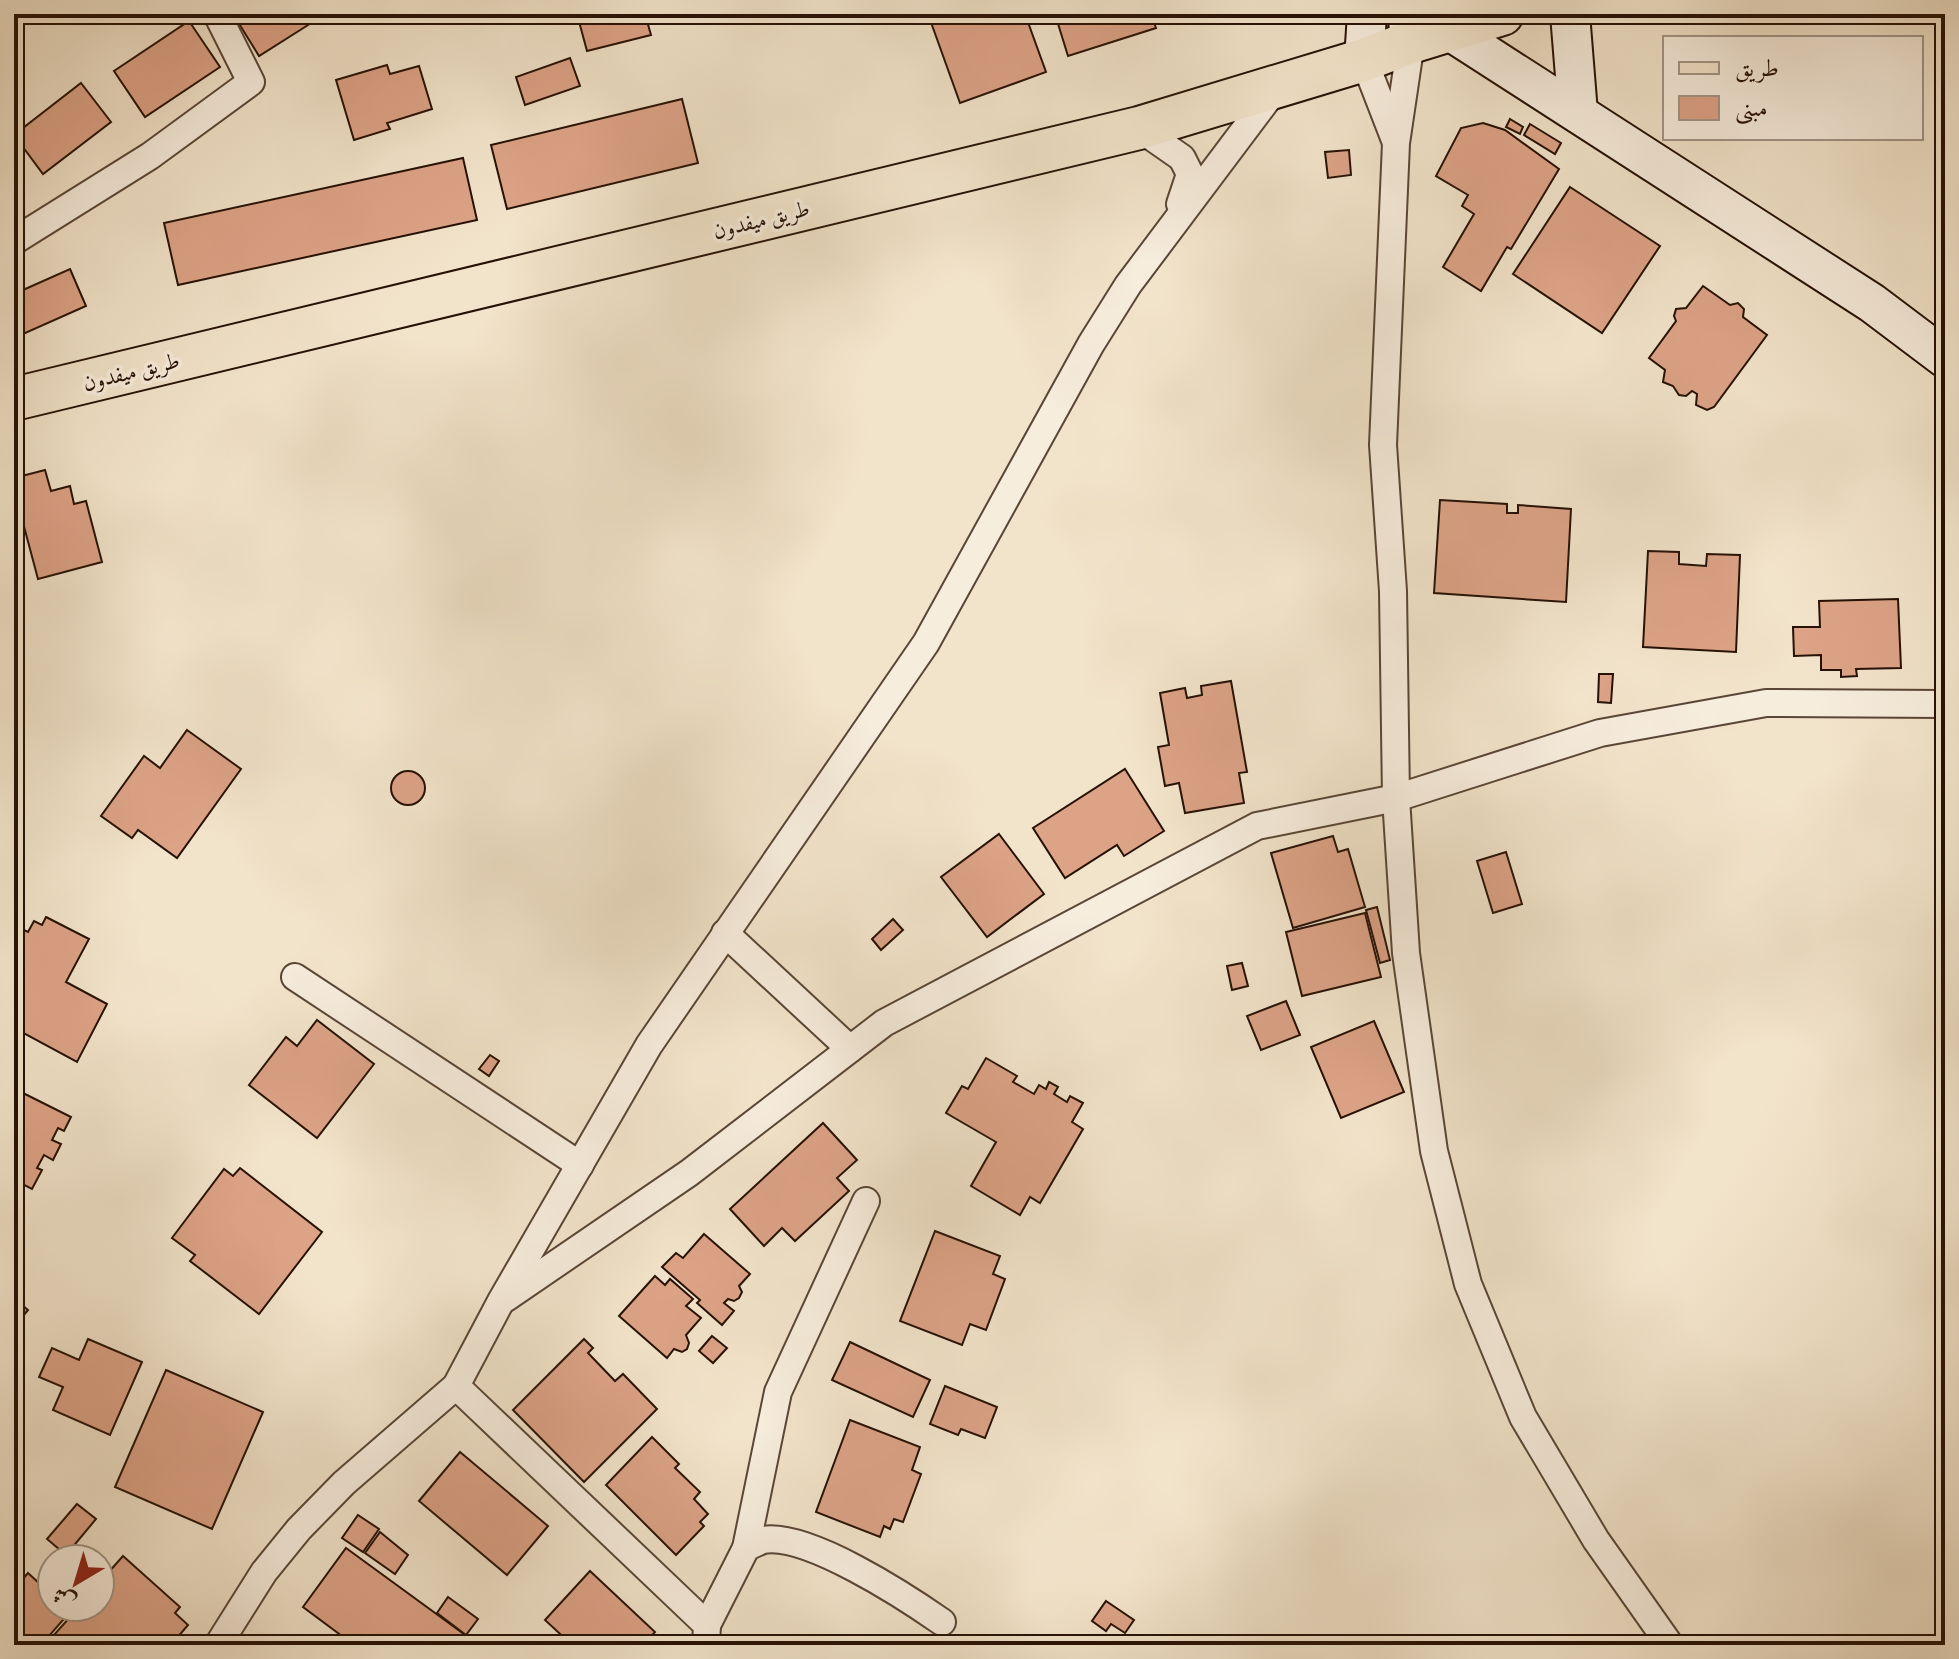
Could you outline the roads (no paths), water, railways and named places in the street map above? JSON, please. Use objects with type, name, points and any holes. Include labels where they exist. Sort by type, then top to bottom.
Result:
[{"type":"main road","name":"طريق ميفدون","points":[[14,399],[1139,128],[1364,60],[1423,29],[1502,14]]},
{"type":"street","points":[[14,241],[150,156],[251,82],[217,14]]},
{"type":"street","points":[[1367,14],[1364,60],[1396,143]]},
{"type":"street","points":[[1570,14],[1578,113]]},
{"type":"street","points":[[1660,1641],[1523,1417],[1468,1284],[1434,1151],[1406,953],[1396,798],[1393,591],[1383,445],[1396,143],[1423,29],[1578,113],[1872,303],[1945,358]]},
{"type":"street","points":[[218,1645],[264,1572],[299,1529],[344,1483],[456,1386],[501,1301],[649,1045],[926,643],[1091,344],[1128,285],[1276,88]]},
{"type":"street","points":[[1139,128],[1182,158],[1190,174],[1174,223]]},
{"type":"street","points":[[501,1301],[689,1173],[884,1023],[1257,826],[1396,798],[1600,733],[1766,703],[1945,704]]},
{"type":"street","points":[[725,933],[850,1049]]},
{"type":"street","points":[[295,977],[580,1165]]},
{"type":"street","points":[[456,1386],[707,1635],[746,1548],[778,1392],[866,1201]]},
{"type":"street","points":[[746,1548],[764,1540],[798,1545],[857,1568],[942,1622]]}]
